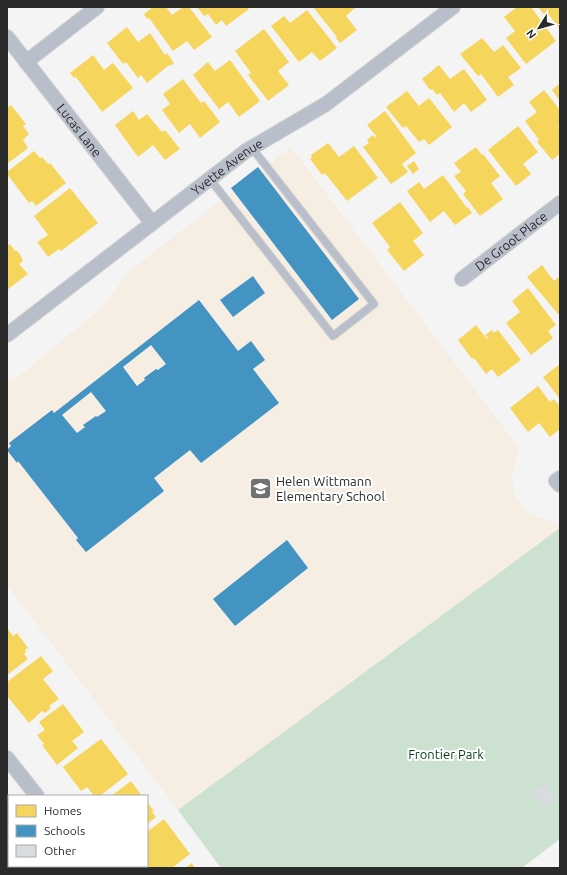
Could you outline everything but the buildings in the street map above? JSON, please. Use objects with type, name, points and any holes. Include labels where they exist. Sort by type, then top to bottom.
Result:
[{"type":"street","points":[[26,62],[97,7]]},
{"type":"street","name":"Yvette Avenue","points":[[7,335],[252,148],[326,104],[453,7]]},
{"type":"street","name":"Lucas Lane","points":[[7,37],[152,223]]},
{"type":"street","name":"De Groot Place","points":[[462,279],[560,203]]},
{"type":"street","points":[[7,758],[36,795]]},
{"type":"lane","points":[[210,179],[333,336],[374,304],[252,148]]},
{"type":"shaded area","name":"Helen Wittmann Elementary School","points":[[291,147],[519,448],[512,478],[515,497],[529,514],[560,524],[560,528],[178,810],[7,585],[7,382],[15,379],[103,307],[129,271]]},
{"type":"green space","name":"Frontier Park","points":[[560,528],[560,839],[522,868],[221,868],[178,810]]},
{"type":"place","name":"Helen Wittmann Elementary School","points":[[260,488]]}]
